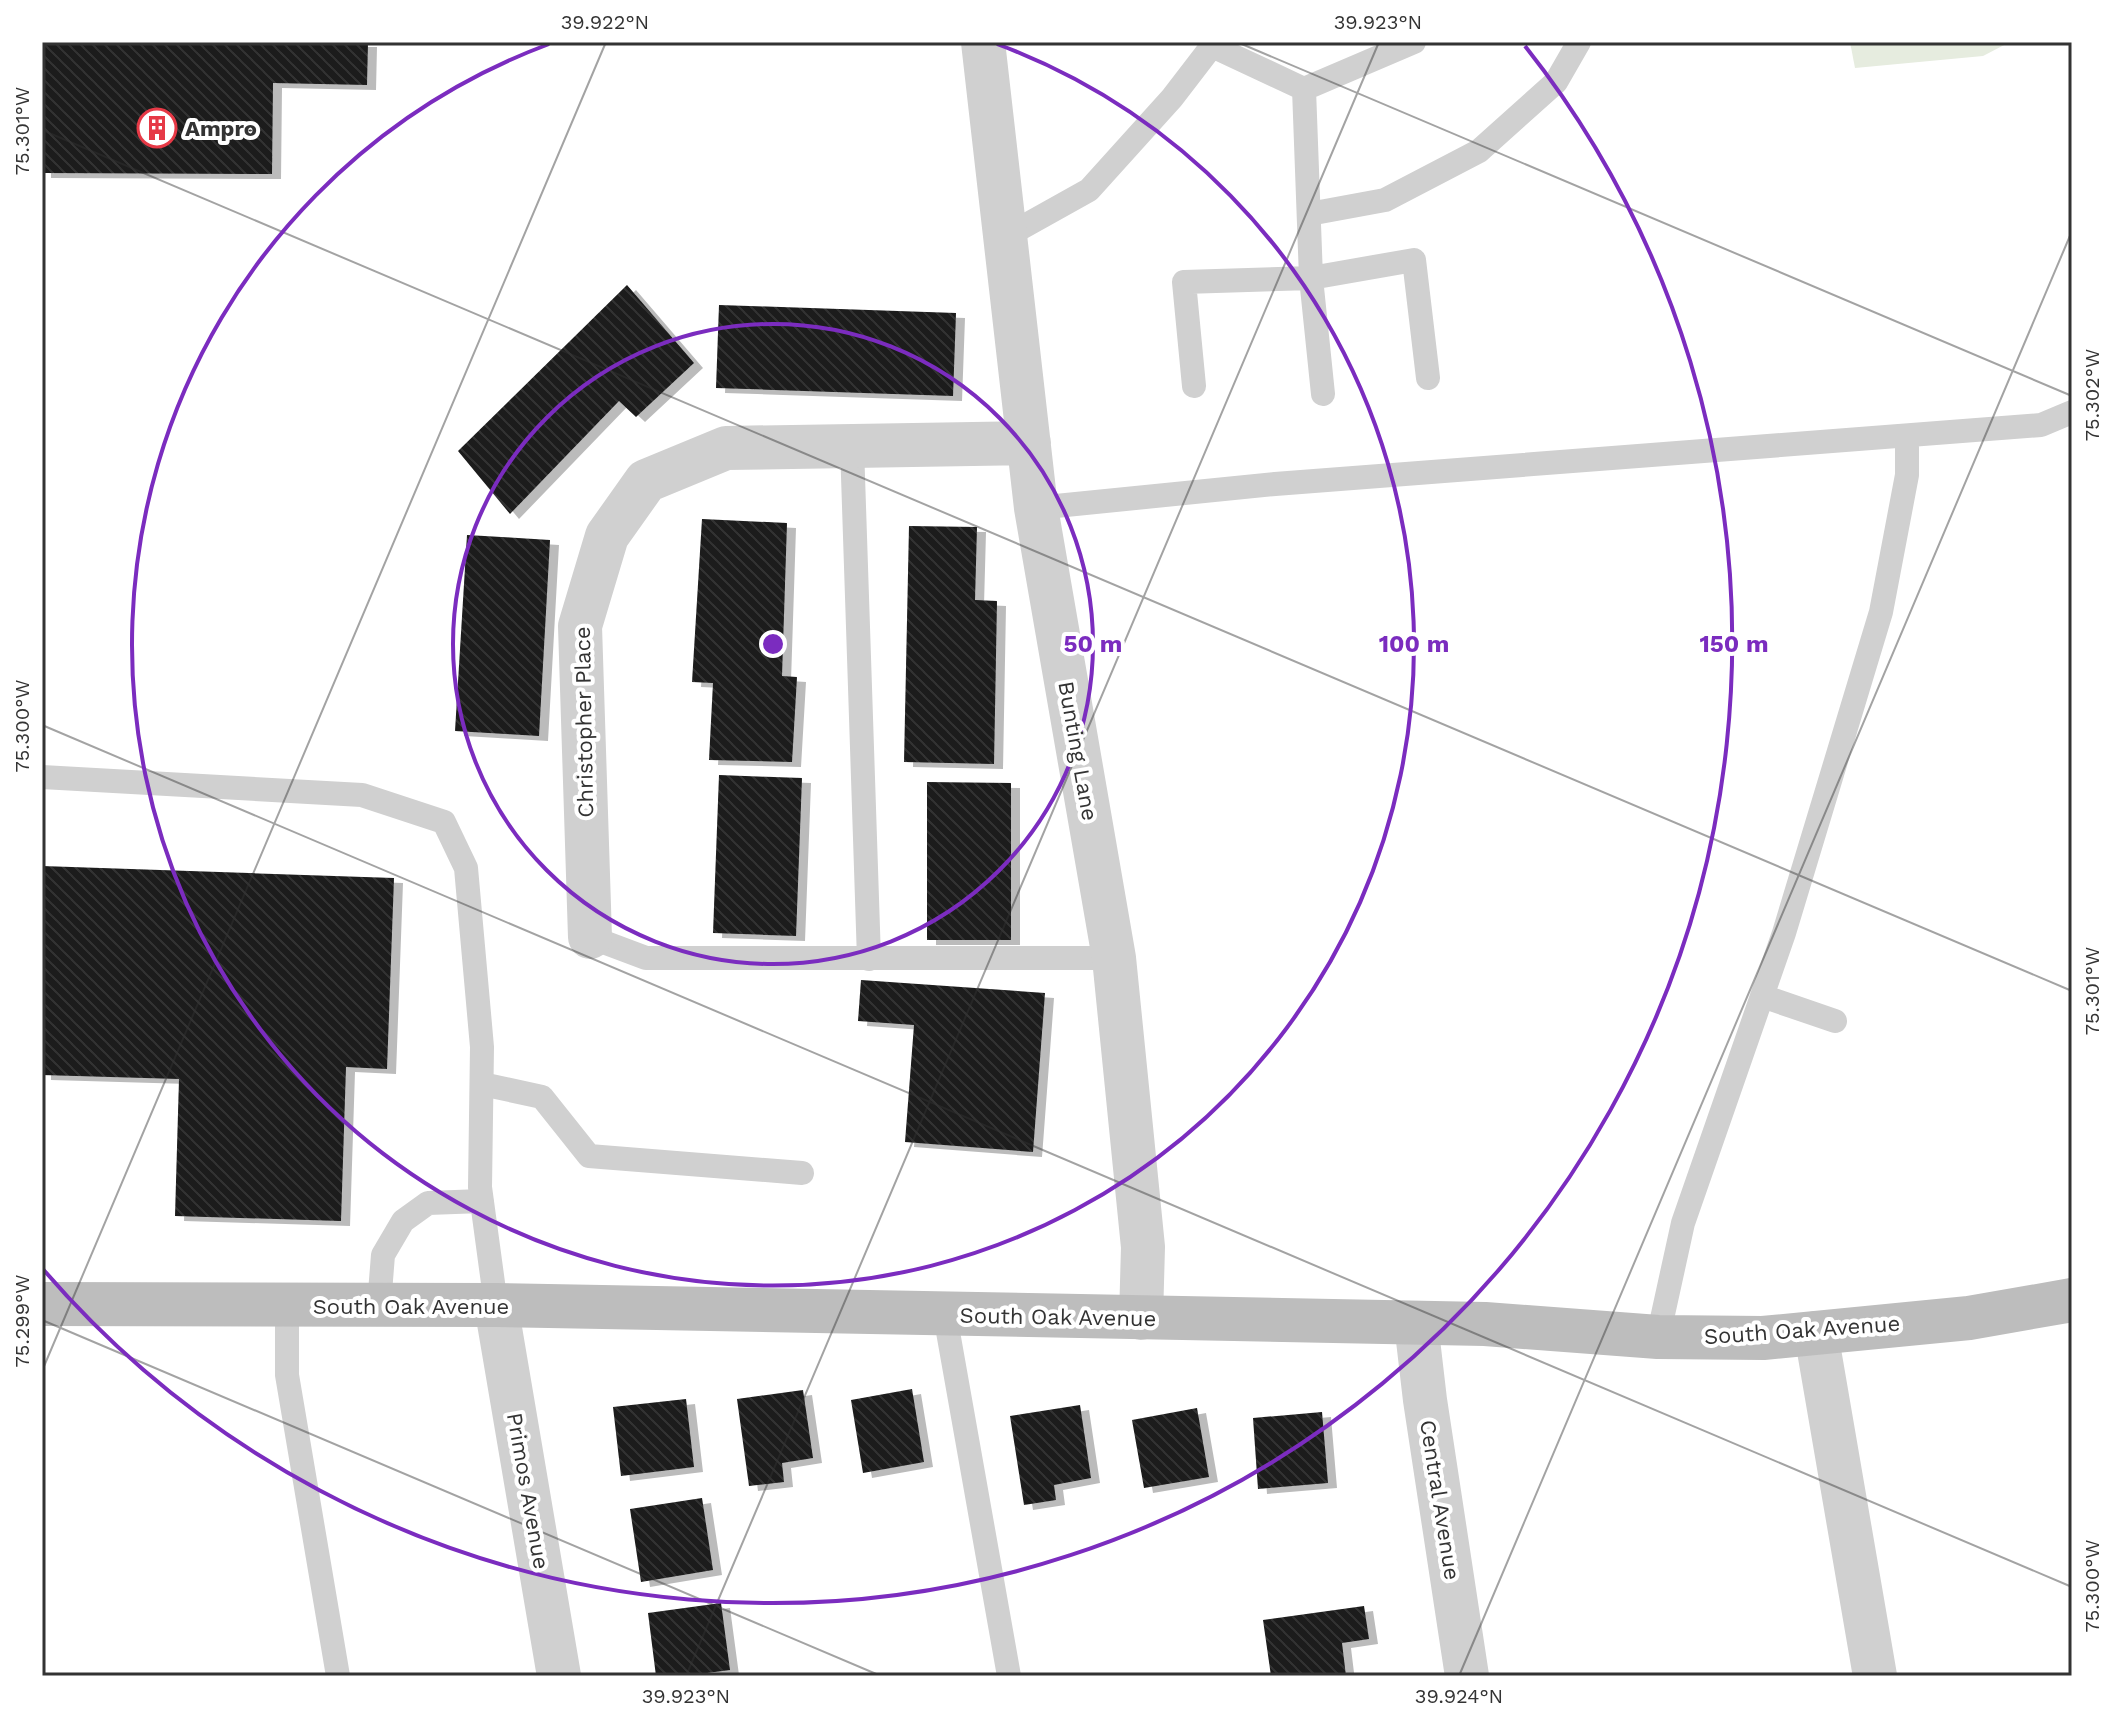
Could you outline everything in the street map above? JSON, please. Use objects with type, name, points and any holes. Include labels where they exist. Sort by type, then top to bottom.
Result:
[{"type":"main road","name":"South Oak Avenue","points":[[42,1304],[496,1305],[1485,1324],[1658,1337],[1763,1338],[1969,1318],[2072,1300]]},
{"type":"street","name":"Bunting Lane","points":[[983,42],[1036,508],[1114,958],[1143,1247],[1141,1318]]},
{"type":"street","name":"Christopher Place","points":[[590,937],[580,626],[607,536],[646,481],[726,448],[1029,443]]},
{"type":"street","name":"Primos Avenue","points":[[496,1305],[559,1676]]},
{"type":"street","name":"Central Avenue","points":[[1416,1323],[1467,1676]]},
{"type":"street","points":[[1816,1333],[1875,1676]]},
{"type":"lane","points":[[1005,237],[1089,190],[1172,98],[1214,44],[1304,89],[1414,42]]},
{"type":"lane","points":[[1309,214],[1385,200],[1479,151],[1556,82],[1579,42]]},
{"type":"lane","points":[[1304,89],[1311,278],[1323,394]]},
{"type":"lane","points":[[1194,386],[1184,282],[1311,278],[1414,260],[1428,378]]},
{"type":"lane","points":[[1036,508],[1275,484],[2041,425],[2072,412]]},
{"type":"lane","points":[[1658,1337],[1683,1223],[1784,933],[1881,612],[1907,475],[1907,436]]},
{"type":"lane","points":[[852,446],[869,959]]},
{"type":"lane","points":[[42,777],[362,795],[444,822],[466,868],[482,1047],[482,1201],[496,1305]]},
{"type":"lane","points":[[590,937],[646,958],[1114,958]]},
{"type":"lane","points":[[1762,996],[1835,1021]]},
{"type":"lane","points":[[482,1084],[542,1097],[589,1156],[802,1173]]},
{"type":"lane","points":[[379,1305],[383,1255],[403,1221],[428,1203],[482,1201]]},
{"type":"lane","points":[[287,1305],[287,1375],[338,1676]]},
{"type":"lane","points":[[945,1315],[1009,1676]]},
{"type":"shaded area","points":[[1850,42],[2010,42],[1983,56],[1855,68]]},
{"type":"building","name":"Ampro","points":[[42,42],[368,42],[367,85],[273,83],[272,174],[42,173]]},
{"type":"building","points":[[627,285],[694,363],[636,417],[619,401],[510,514],[458,451]]},
{"type":"building","points":[[719,305],[956,313],[953,396],[716,388]]},
{"type":"building","points":[[702,519],[787,523],[782,676],[797,677],[792,762],[709,760],[713,683],[692,682]]},
{"type":"building","points":[[909,526],[977,527],[975,600],[997,601],[994,764],[904,762]]},
{"type":"building","points":[[467,535],[550,540],[539,736],[455,731]]},
{"type":"building","points":[[719,775],[802,778],[796,936],[713,933]]},
{"type":"building","points":[[927,782],[1011,783],[1011,940],[927,940]]},
{"type":"building","points":[[42,866],[394,878],[387,1069],[346,1067],[341,1221],[175,1216],[179,1079],[42,1075]]},
{"type":"building","points":[[861,980],[1045,993],[1033,1152],[905,1142],[914,1025],[858,1021]]},
{"type":"building","points":[[912,1389],[924,1462],[863,1473],[851,1400]]},
{"type":"building","points":[[803,1390],[813,1458],[782,1463],[784,1482],[749,1486],[737,1399]]},
{"type":"building","points":[[686,1399],[694,1467],[621,1476],[613,1407]]},
{"type":"building","points":[[1080,1405],[1091,1478],[1054,1485],[1056,1500],[1024,1505],[1010,1416]]},
{"type":"building","points":[[1197,1408],[1209,1477],[1144,1488],[1132,1420]]},
{"type":"building","points":[[1322,1412],[1328,1483],[1258,1489],[1253,1418]]},
{"type":"building","points":[[702,1498],[713,1570],[641,1582],[630,1509]]},
{"type":"building","points":[[721,1603],[730,1670],[656,1676],[648,1613]]},
{"type":"building","points":[[1364,1606],[1369,1639],[1342,1643],[1346,1676],[1271,1676],[1263,1620]]},
{"type":"place","name":"Ampro","points":[[157,128]]}]
